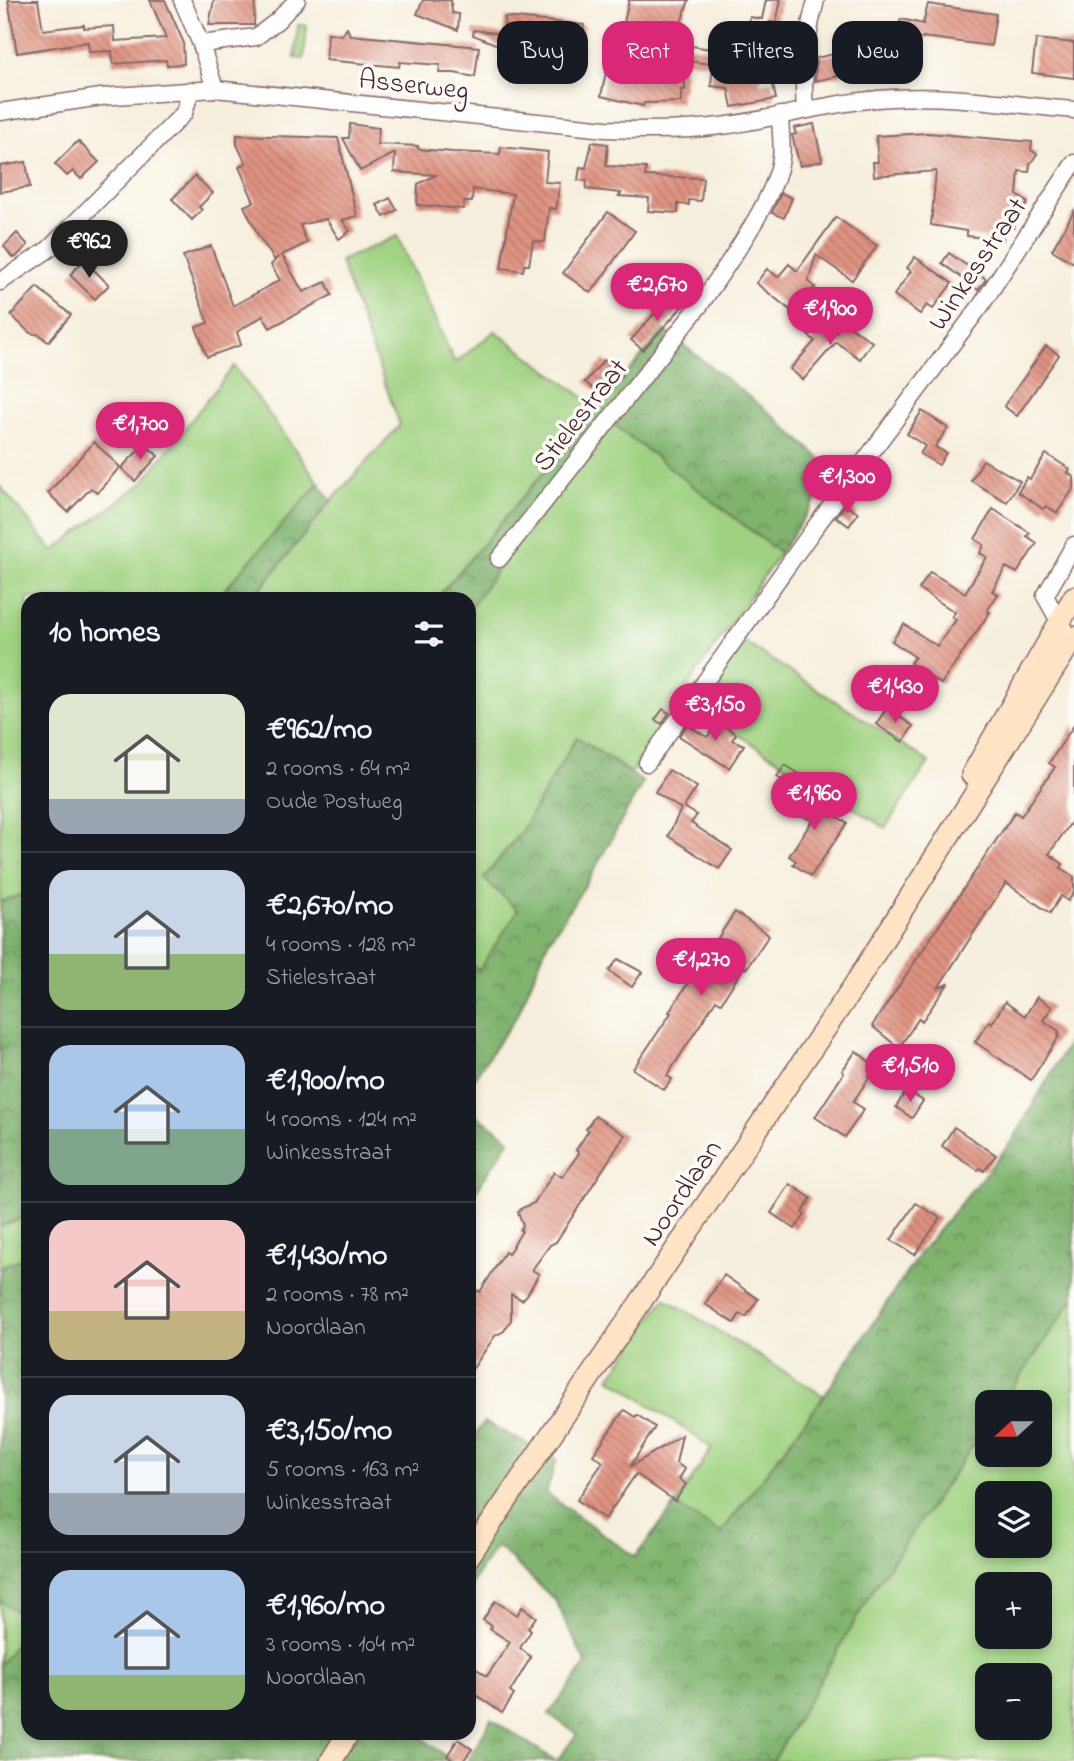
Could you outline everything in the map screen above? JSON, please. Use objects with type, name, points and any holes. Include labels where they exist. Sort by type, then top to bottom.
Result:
[{"type":"main road","name":"Noordlaan","points":[[476,1546],[854,986],[1069,631],[1074,597]]},
{"type":"main road","points":[[331,1761],[344,1740]]},
{"type":"street","points":[[182,0],[201,44],[215,89]]},
{"type":"street","points":[[201,44],[256,37],[277,21],[297,0]]},
{"type":"street","points":[[804,110],[802,76],[816,0]]},
{"type":"street","name":"Asserweg","points":[[0,112],[101,97],[215,89],[606,129],[666,131],[729,125],[804,110],[892,98],[937,98],[1074,110]]},
{"type":"street","points":[[0,282],[58,240],[184,113],[191,90]]},
{"type":"street","name":"Stielestraat","points":[[499,559],[700,305],[729,262],[766,201],[781,159],[780,115]]},
{"type":"street","name":"Winkesstraat","points":[[647,763],[813,530],[982,304],[1074,163]]},
{"type":"street","points":[[1069,631],[1045,596],[1074,545]]},
{"type":"green space","points":[[298,25],[307,26],[304,59],[295,58]]},
{"type":"green space","points":[[397,236],[455,363],[495,331],[598,408],[442,592],[258,592],[331,501],[400,425],[340,261]]},
{"type":"green space","points":[[664,330],[771,414],[835,472],[780,553],[613,424],[476,600],[476,592],[442,592]]},
{"type":"green space","points":[[234,366],[319,483],[225,589],[229,592],[21,592],[21,895],[0,902],[0,486],[53,551],[141,484]]},
{"type":"green space","points":[[613,423],[780,553],[674,705],[631,773],[577,737],[522,830],[484,878],[518,910],[479,971],[476,969],[476,600]]},
{"type":"green space","points":[[319,483],[331,501],[258,592],[229,592],[225,589]]},
{"type":"green space","points":[[743,641],[929,762],[885,828],[693,706]]},
{"type":"green space","points":[[577,737],[643,782],[588,881],[548,942],[518,1014],[476,1075],[476,968],[479,970],[518,910],[484,879],[522,830]]},
{"type":"green space","points":[[21,895],[21,1218],[0,1227],[0,902]]},
{"type":"green space","points":[[1074,1033],[1074,1298],[1011,1390],[975,1390],[975,1442],[874,1588],[773,1761],[557,1761],[577,1734],[549,1714],[586,1664],[555,1600],[497,1546],[476,1577],[476,1434],[484,1422],[557,1459],[546,1493],[635,1557],[675,1505],[721,1533],[824,1396],[922,1250],[1013,1140]]},
{"type":"green space","points":[[476,1115],[510,1139],[476,1191]]},
{"type":"green space","points":[[21,1218],[21,1259],[0,1267],[0,1227]]},
{"type":"green space","points":[[21,1259],[21,1614],[0,1600],[0,1267]]},
{"type":"green space","points":[[665,1298],[824,1396],[720,1534],[675,1505],[712,1448],[610,1378]]},
{"type":"green space","points":[[1074,1298],[1074,1761],[773,1761],[874,1588],[975,1442],[975,1467],[1052,1467],[1052,1390],[1011,1390]]},
{"type":"green space","points":[[0,1600],[21,1614],[21,1636],[0,1665]]},
{"type":"green space","points":[[21,1636],[21,1740],[425,1740],[452,1761],[0,1761],[0,1665]]},
{"type":"green space","points":[[491,1719],[556,1761],[468,1761]]},
{"type":"building","points":[[8,0],[38,0],[43,30],[84,25],[84,28],[114,26],[115,41],[166,38],[150,0],[165,0],[183,41],[184,64],[167,65],[166,60],[113,64],[112,51],[89,52],[88,42],[17,53]]},
{"type":"building","points":[[214,0],[255,0],[254,25],[209,25]]},
{"type":"building","points":[[423,0],[451,0],[452,13],[459,14],[458,30],[417,14]]},
{"type":"building","points":[[629,0],[689,0],[682,21],[624,21]]},
{"type":"building","points":[[766,0],[781,0],[776,21],[749,21],[750,17],[762,19]]},
{"type":"building","points":[[928,4],[996,14],[991,46],[923,37]]},
{"type":"building","points":[[505,17],[544,21],[505,21]]},
{"type":"building","points":[[347,28],[350,35],[479,47],[475,77],[439,73],[440,65],[400,62],[399,67],[326,60],[328,33],[342,35]]},
{"type":"building","points":[[474,30],[497,33],[497,45],[473,35]]},
{"type":"building","points":[[1036,39],[1074,43],[1074,78],[1032,73]]},
{"type":"building","points":[[694,46],[708,49],[708,63],[694,62]]},
{"type":"building","points":[[832,54],[832,77],[818,80],[818,58]]},
{"type":"building","points":[[603,84],[685,84],[685,90],[681,90],[681,102],[644,103],[643,106],[601,96]]},
{"type":"building","points":[[773,84],[776,99],[732,107],[728,88],[711,86]]},
{"type":"building","points":[[350,124],[379,128],[377,144],[418,146],[418,149],[453,152],[500,154],[501,147],[548,152],[545,182],[560,183],[556,209],[549,208],[545,242],[533,241],[529,265],[524,265],[523,271],[501,268],[513,194],[473,189],[472,202],[464,202],[463,209],[417,205],[418,184],[436,175],[394,172],[395,153],[360,171],[343,138],[349,138]]},
{"type":"building","points":[[814,124],[822,161],[800,166],[792,135],[796,134],[794,128]]},
{"type":"building","points":[[928,133],[1032,142],[1031,150],[1037,154],[1030,164],[1029,172],[1019,171],[1017,195],[1028,203],[1014,223],[1014,228],[1004,227],[1003,240],[967,236],[967,231],[931,225],[936,171],[874,176],[873,162],[878,162],[876,136]]},
{"type":"building","points":[[237,135],[338,138],[357,216],[342,220],[350,231],[339,239],[326,219],[300,225],[307,243],[282,255],[303,292],[326,282],[332,295],[270,328],[263,316],[237,332],[241,345],[207,357],[196,327],[208,323],[183,256],[211,246],[233,306],[280,280],[271,265],[277,258],[274,259],[258,235],[244,206],[254,202],[239,167],[246,163],[237,145]]},
{"type":"building","points":[[78,141],[99,162],[81,179],[73,171],[67,176],[55,164]]},
{"type":"building","points":[[592,142],[608,144],[606,166],[646,168],[645,176],[703,178],[701,201],[689,200],[689,205],[678,204],[678,213],[648,211],[649,198],[619,196],[621,193],[586,189],[587,181],[578,180],[580,167],[586,168]]},
{"type":"building","points":[[26,162],[30,187],[0,192],[0,166]]},
{"type":"building","points":[[195,176],[213,193],[199,207],[202,210],[192,220],[172,199]]},
{"type":"building","points":[[781,193],[792,198],[784,218],[772,213]]},
{"type":"building","points":[[390,198],[397,210],[384,217],[377,205]]},
{"type":"building","points":[[1074,211],[1074,263],[1052,250]]},
{"type":"building","points":[[608,212],[635,231],[591,293],[563,273]]},
{"type":"building","points":[[836,217],[877,246],[852,280],[816,255],[808,281],[815,287],[794,313],[756,283],[767,269],[778,277],[789,264],[797,271]]},
{"type":"building","points":[[17,233],[28,245],[16,257],[12,257],[4,246]]},
{"type":"building","points":[[949,253],[986,279],[978,290],[942,263]]},
{"type":"building","points":[[915,257],[952,283],[933,309],[927,305],[920,314],[894,295],[911,271],[907,268]]},
{"type":"building","points":[[84,260],[109,285],[95,299],[70,275]]},
{"type":"building","points":[[37,287],[71,315],[48,342],[40,335],[30,333],[11,315]]},
{"type":"building","points":[[670,296],[682,307],[643,350],[631,340]]},
{"type":"building","points":[[843,321],[872,342],[860,359],[836,342],[803,380],[790,369],[815,341],[808,335],[817,326],[821,329],[824,326],[834,334]]},
{"type":"building","points":[[1046,346],[1059,355],[1017,416],[1004,406]]},
{"type":"building","points":[[604,360],[622,375],[603,397],[585,382]]},
{"type":"building","points":[[922,411],[948,428],[935,447],[946,453],[939,465],[920,454],[925,446],[907,434]]},
{"type":"building","points":[[94,442],[120,467],[97,493],[91,488],[68,512],[48,493]]},
{"type":"building","points":[[145,444],[158,456],[135,481],[121,468]]},
{"type":"building","points":[[1046,454],[1070,469],[1068,473],[1074,477],[1074,488],[1057,513],[1046,506],[1043,509],[1018,492]]},
{"type":"building","points":[[983,460],[1020,481],[1007,502],[971,481]]},
{"type":"building","points":[[845,505],[858,513],[849,526],[836,517]]},
{"type":"building","points":[[993,509],[1030,533],[1027,536],[1037,543],[1017,573],[1006,567],[992,591],[998,594],[987,611],[990,612],[941,684],[910,663],[915,657],[892,641],[904,624],[937,646],[956,620],[952,617],[955,612],[919,589],[930,572],[965,593],[987,557],[980,553],[984,545],[975,539]]},
{"type":"building","points":[[887,708],[913,726],[903,742],[876,724]]},
{"type":"building","points":[[663,709],[669,713],[662,724],[655,720]]},
{"type":"building","points":[[719,722],[736,734],[732,740],[744,745],[729,768],[679,736],[687,725],[707,737]]},
{"type":"building","points":[[1074,725],[1074,818],[1049,854],[1063,864],[1061,868],[1074,877],[1074,892],[1068,901],[1061,896],[1050,913],[1006,883],[938,988],[948,984],[922,1021],[919,1018],[899,1048],[872,1026],[1015,812],[1021,816],[1055,767],[1049,763]]},
{"type":"building","points":[[785,765],[803,776],[795,788],[777,777]]},
{"type":"building","points":[[669,770],[697,787],[684,807],[697,815],[691,823],[732,850],[719,869],[668,836],[681,809],[655,792]]},
{"type":"building","points":[[788,789],[822,810],[825,805],[847,823],[811,876],[793,864],[796,861],[789,856],[812,821],[780,801]]},
{"type":"building","points":[[735,912],[769,935],[721,1003],[716,1000],[667,1076],[672,1079],[664,1090],[633,1069],[690,980],[693,982]]},
{"type":"building","points":[[618,959],[642,972],[632,987],[609,971]]},
{"type":"building","points":[[1037,997],[1052,1007],[1043,1020],[1059,1031],[1060,1035],[1031,1080],[975,1042],[989,1021],[992,1023],[1005,1002],[1025,1016]]},
{"type":"building","points":[[856,1051],[876,1067],[853,1102],[864,1109],[845,1137],[815,1117]]},
{"type":"building","points":[[907,1090],[923,1101],[912,1118],[896,1107]]},
{"type":"building","points":[[595,1116],[625,1135],[556,1242],[550,1245],[532,1270],[539,1274],[527,1295],[522,1300],[511,1294],[511,1320],[504,1331],[495,1336],[476,1364],[476,1290],[480,1292],[522,1231],[520,1230],[523,1225],[518,1212],[534,1203],[554,1172],[562,1177],[579,1153],[576,1150],[589,1130],[586,1129]]},
{"type":"building","points":[[954,1127],[996,1155],[984,1171],[980,1168],[978,1170],[942,1146]]},
{"type":"building","points":[[790,1184],[811,1198],[802,1213],[805,1215],[795,1229],[771,1213]]},
{"type":"building","points":[[916,1203],[940,1218],[915,1255],[891,1240]]},
{"type":"building","points":[[724,1275],[758,1299],[746,1317],[740,1314],[734,1323],[705,1304]]},
{"type":"building","points":[[624,1410],[655,1427],[630,1467],[682,1435],[676,1463],[685,1469],[679,1479],[686,1484],[675,1501],[636,1474],[605,1519],[577,1500],[603,1462],[593,1455]]},
{"type":"building","points":[[495,1601],[517,1615],[522,1607],[536,1617],[520,1648],[531,1657],[510,1692],[514,1695],[502,1713],[476,1695],[476,1669],[487,1676],[510,1642],[490,1629],[492,1626],[483,1620]]},
{"type":"building","points":[[457,1740],[472,1749],[463,1761],[454,1761],[447,1756]]}]
